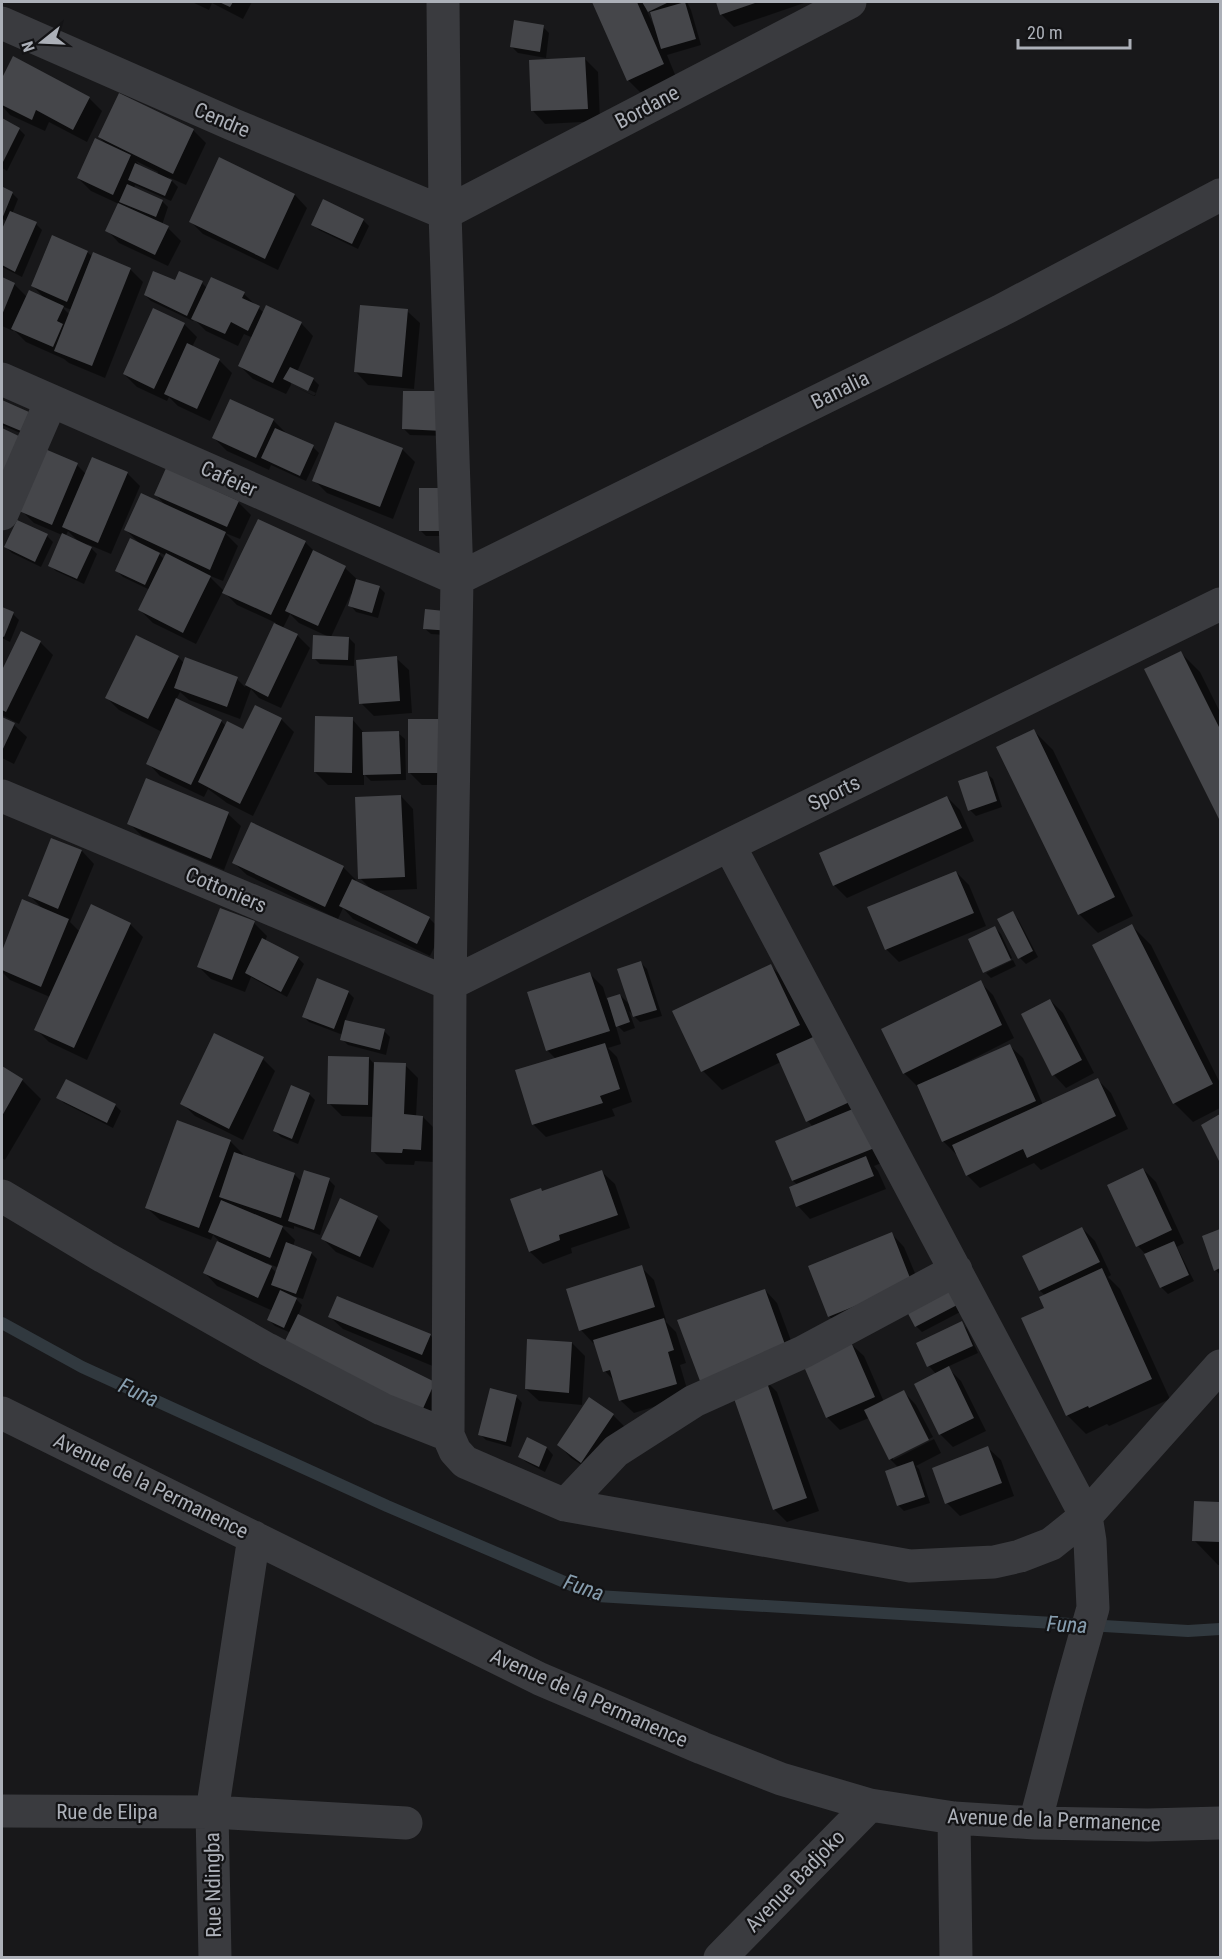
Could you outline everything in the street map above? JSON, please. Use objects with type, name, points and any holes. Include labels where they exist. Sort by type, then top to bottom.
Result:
[{"type":"street","points":[[443,2],[445,213],[457,579],[450,984],[448,1435],[455,1451],[465,1462],[565,1506],[910,1566],[994,1562],[1020,1556],[1051,1544],[1086,1516],[1221,1366]]},
{"type":"street","name":"Bordane","points":[[445,213],[850,2]]},
{"type":"street","name":"Cendre","points":[[2,23],[234,125],[445,213]]},
{"type":"street","name":"Banalia","points":[[457,579],[1000,311],[1221,195]]},
{"type":"street","name":"Cafeier","points":[[2,379],[457,579]]},
{"type":"street","points":[[2,514],[51,400]]},
{"type":"street","name":"Sports","points":[[450,984],[1221,604]]},
{"type":"street","name":"Cottoniers","points":[[2,796],[450,984]]},
{"type":"street","points":[[729,845],[1086,1516],[1090,1541],[1093,1608],[1035,1823]]},
{"type":"street","points":[[2,1196],[104,1257],[267,1349],[382,1409],[448,1435]]},
{"type":"street","points":[[565,1506],[616,1451],[694,1401],[803,1352],[956,1270]]},
{"type":"street","name":"Avenue de la Permanence","points":[[2,1413],[540,1679],[702,1748],[772,1775],[870,1804],[954,1818],[1035,1823],[1148,1825],[1221,1822]]},
{"type":"street","name":"Rue Ndingba","points":[[215,1958],[212,1812],[254,1537]]},
{"type":"street","name":"Avenue Badjoko","points":[[720,1958],[870,1804]]},
{"type":"street","name":"Rue de Elipa","points":[[2,1811],[212,1812],[406,1823]]},
{"type":"street","points":[[954,1818],[956,1958]]},
{"type":"building","points":[[219,2],[233,2],[230,7]]},
{"type":"building","points":[[592,2],[637,2],[664,64],[627,81]]},
{"type":"building","points":[[642,2],[669,2],[648,12]]},
{"type":"building","points":[[685,2],[696,39],[661,49],[650,12]]},
{"type":"building","points":[[716,2],[758,2],[720,15]]},
{"type":"building","points":[[514,20],[544,25],[540,52],[510,47]]},
{"type":"building","points":[[13,56],[90,97],[73,130],[36,110],[32,120],[2,105],[2,78]]},
{"type":"building","points":[[585,57],[588,109],[531,111],[529,60]]},
{"type":"building","points":[[119,93],[194,129],[173,174],[98,137]]},
{"type":"building","points":[[2,118],[20,128],[2,164]]},
{"type":"building","points":[[95,138],[131,155],[113,195],[77,178]]},
{"type":"building","points":[[219,157],[295,194],[265,259],[189,222]]},
{"type":"building","points":[[135,163],[172,180],[165,196],[128,180]]},
{"type":"building","points":[[127,184],[163,200],[156,217],[119,202]]},
{"type":"building","points":[[3,187],[13,192],[2,219],[2,191]]},
{"type":"building","points":[[323,199],[364,219],[352,244],[311,225]]},
{"type":"building","points":[[118,203],[169,226],[155,255],[105,231]]},
{"type":"building","points":[[10,211],[37,222],[15,272],[2,265],[2,229]]},
{"type":"building","points":[[52,235],[88,251],[67,302],[31,286]]},
{"type":"building","points":[[93,252],[131,268],[92,366],[54,351]]},
{"type":"building","points":[[153,271],[175,280],[179,271],[203,281],[187,316],[144,295]]},
{"type":"building","points":[[2,277],[15,283],[2,315]]},
{"type":"building","points":[[211,277],[245,292],[242,298],[260,306],[248,331],[231,322],[225,334],[191,319]]},
{"type":"building","points":[[29,290],[64,306],[57,321],[63,324],[53,347],[11,329]]},
{"type":"building","points":[[266,305],[302,322],[273,383],[238,366]]},
{"type":"building","points":[[360,305],[408,309],[402,377],[354,372]]},
{"type":"building","points":[[153,308],[185,323],[154,389],[123,374]]},
{"type":"building","points":[[187,343],[220,359],[197,409],[164,394]]},
{"type":"building","points":[[290,367],[314,378],[308,391],[283,379]]},
{"type":"building","points":[[403,391],[443,391],[443,431],[402,429]]},
{"type":"building","points":[[230,399],[274,419],[256,458],[212,438]]},
{"type":"building","points":[[2,400],[29,412],[21,431],[2,423]]},
{"type":"building","points":[[335,422],[403,448],[380,507],[312,481]]},
{"type":"building","points":[[2,428],[23,438],[2,482]]},
{"type":"building","points":[[275,428],[314,445],[300,476],[261,458]]},
{"type":"building","points":[[45,449],[78,463],[52,525],[19,511]]},
{"type":"building","points":[[92,457],[128,472],[98,543],[62,527]]},
{"type":"building","points":[[166,468],[239,501],[227,527],[154,495]]},
{"type":"building","points":[[419,488],[448,488],[447,531],[419,531]]},
{"type":"building","points":[[141,493],[226,532],[210,570],[124,530]]},
{"type":"building","points":[[258,519],[306,541],[271,615],[222,593]]},
{"type":"building","points":[[17,520],[48,534],[35,562],[4,547]]},
{"type":"building","points":[[62,533],[92,547],[77,579],[48,566]]},
{"type":"building","points":[[130,538],[160,553],[145,585],[115,571]]},
{"type":"building","points":[[313,550],[346,566],[318,626],[285,611]]},
{"type":"building","points":[[166,553],[211,576],[183,633],[138,610]]},
{"type":"building","points":[[356,579],[380,586],[372,613],[348,606]]},
{"type":"building","points":[[2,607],[14,612],[4,637],[2,636]]},
{"type":"building","points":[[425,609],[454,612],[452,631],[423,629]]},
{"type":"building","points":[[274,623],[298,634],[268,697],[245,685]]},
{"type":"building","points":[[21,631],[41,641],[6,712],[2,710],[2,670]]},
{"type":"building","points":[[136,635],[179,656],[148,719],[105,698]]},
{"type":"building","points":[[313,635],[349,637],[348,660],[312,659]]},
{"type":"building","points":[[1181,651],[1220,729],[1220,821],[1144,669]]},
{"type":"building","points":[[397,656],[400,701],[359,704],[356,660]]},
{"type":"building","points":[[185,657],[238,677],[227,707],[174,688]]},
{"type":"building","points":[[176,698],[222,720],[191,785],[146,764]]},
{"type":"building","points":[[255,705],[282,718],[240,804],[198,782],[227,721],[243,729]]},
{"type":"building","points":[[315,716],[353,717],[352,773],[314,772]]},
{"type":"building","points":[[2,717],[15,723],[2,751]]},
{"type":"building","points":[[408,719],[451,719],[451,773],[408,773]]},
{"type":"building","points":[[1034,729],[1115,897],[1078,915],[996,747]]},
{"type":"building","points":[[399,731],[401,774],[363,775],[362,732]]},
{"type":"building","points":[[987,771],[997,801],[968,811],[958,781]]},
{"type":"building","points":[[146,778],[229,812],[211,859],[127,824]]},
{"type":"building","points":[[401,795],[405,877],[358,879],[355,797]]},
{"type":"building","points":[[947,796],[962,828],[833,886],[819,853]]},
{"type":"building","points":[[251,822],[344,866],[325,907],[232,863]]},
{"type":"building","points":[[51,838],[82,850],[58,909],[28,896]]},
{"type":"building","points":[[956,871],[974,913],[885,950],[867,907]]},
{"type":"building","points":[[352,879],[430,917],[417,944],[339,906]]},
{"type":"building","points":[[22,899],[69,919],[41,987],[2,970],[2,951]]},
{"type":"building","points":[[91,904],[131,923],[74,1048],[34,1030]]},
{"type":"building","points":[[220,908],[255,921],[232,980],[197,967]]},
{"type":"building","points":[[1013,911],[1033,951],[1018,959],[997,919]]},
{"type":"building","points":[[1132,924],[1213,1084],[1173,1104],[1092,945]]},
{"type":"building","points":[[995,926],[1011,960],[983,973],[968,939]]},
{"type":"building","points":[[262,938],[299,957],[281,992],[245,973]]},
{"type":"building","points":[[641,961],[657,1010],[633,1017],[617,969]]},
{"type":"building","points":[[771,964],[800,1025],[701,1072],[672,1011]]},
{"type":"building","points":[[590,972],[610,1031],[546,1051],[527,992]]},
{"type":"building","points":[[317,978],[349,991],[334,1029],[302,1017]]},
{"type":"building","points":[[981,980],[1002,1025],[903,1074],[881,1029]]},
{"type":"building","points":[[620,994],[630,1022],[616,1027],[607,998]]},
{"type":"building","points":[[1050,999],[1082,1060],[1052,1076],[1021,1014]]},
{"type":"building","points":[[345,1020],[385,1029],[380,1050],[340,1040]]},
{"type":"building","points":[[824,1032],[854,1100],[806,1122],[776,1054]]},
{"type":"building","points":[[214,1033],[264,1057],[229,1129],[180,1104]]},
{"type":"building","points":[[605,1043],[620,1089],[600,1096],[603,1103],[532,1125],[515,1070]]},
{"type":"building","points":[[1010,1044],[1036,1101],[942,1142],[917,1085]]},
{"type":"building","points":[[328,1056],[369,1057],[368,1105],[327,1104]]},
{"type":"building","points":[[374,1062],[406,1063],[404,1114],[423,1116],[421,1150],[403,1149],[402,1153],[371,1152]]},
{"type":"building","points":[[2,1066],[23,1079],[2,1116]]},
{"type":"building","points":[[1098,1078],[1116,1116],[1027,1158],[1023,1149],[966,1176],[952,1145]]},
{"type":"building","points":[[66,1079],[116,1104],[107,1123],[56,1098]]},
{"type":"building","points":[[291,1085],[310,1093],[292,1139],[273,1131]]},
{"type":"building","points":[[860,1106],[877,1147],[792,1181],[775,1141]]},
{"type":"building","points":[[1220,1114],[1220,1163],[1201,1125]]},
{"type":"building","points":[[177,1120],[231,1140],[199,1228],[145,1208]]},
{"type":"building","points":[[234,1152],[295,1173],[281,1218],[219,1197]]},
{"type":"building","points":[[866,1156],[874,1176],[796,1207],[789,1187]]},
{"type":"building","points":[[1143,1168],[1172,1230],[1136,1247],[1107,1185]]},
{"type":"building","points":[[304,1170],[330,1178],[314,1230],[288,1221]]},
{"type":"building","points":[[602,1170],[618,1215],[559,1235],[560,1240],[529,1252],[510,1199],[541,1188],[542,1191]]},
{"type":"building","points":[[340,1198],[378,1216],[360,1257],[321,1239]]},
{"type":"building","points":[[221,1200],[283,1226],[270,1258],[208,1232]]},
{"type":"building","points":[[1082,1227],[1100,1262],[1039,1291],[1022,1256]]},
{"type":"building","points":[[1220,1229],[1220,1268],[1214,1271],[1202,1236]]},
{"type":"building","points":[[892,1232],[912,1283],[828,1317],[808,1266]]},
{"type":"building","points":[[217,1241],[272,1266],[258,1298],[203,1273]]},
{"type":"building","points":[[1174,1241],[1189,1275],[1160,1288],[1144,1254]]},
{"type":"building","points":[[286,1242],[312,1252],[296,1294],[271,1285]]},
{"type":"building","points":[[642,1265],[655,1307],[579,1331],[566,1289]]},
{"type":"building","points":[[1102,1268],[1152,1379],[1066,1416],[1021,1318],[1044,1308],[1039,1297]]},
{"type":"building","points":[[948,1283],[959,1304],[915,1327],[904,1306]]},
{"type":"building","points":[[765,1289],[787,1350],[700,1381],[677,1320]]},
{"type":"building","points":[[280,1290],[297,1298],[284,1328],[267,1320]]},
{"type":"building","points":[[337,1296],[431,1334],[422,1355],[328,1317]]},
{"type":"building","points":[[298,1314],[435,1382],[421,1413],[283,1345]]},
{"type":"building","points":[[664,1318],[674,1350],[668,1352],[677,1384],[619,1401],[610,1370],[603,1372],[593,1340]]},
{"type":"building","points":[[962,1321],[973,1346],[927,1367],[916,1343]]},
{"type":"building","points":[[527,1339],[572,1342],[569,1393],[525,1389]]},
{"type":"building","points":[[851,1342],[875,1397],[826,1418],[802,1362]]},
{"type":"building","points":[[949,1366],[974,1418],[939,1435],[914,1384]]},
{"type":"building","points":[[765,1377],[807,1498],[773,1510],[731,1390]]},
{"type":"building","points":[[490,1388],[517,1395],[506,1442],[478,1435]]},
{"type":"building","points":[[904,1390],[929,1440],[889,1460],[864,1410]]},
{"type":"building","points":[[589,1397],[614,1414],[581,1463],[557,1445]]},
{"type":"building","points":[[527,1437],[547,1447],[539,1467],[518,1457]]},
{"type":"building","points":[[988,1446],[1002,1483],[945,1504],[932,1468]]},
{"type":"building","points":[[913,1461],[925,1497],[897,1506],[885,1471]]},
{"type":"building","points":[[1194,1501],[1220,1502],[1220,1542],[1192,1541]]},
{"type":"waterway","name":"Funa","points":[[2,1323],[82,1367],[387,1506],[597,1596],[1188,1631],[1220,1629]]}]
